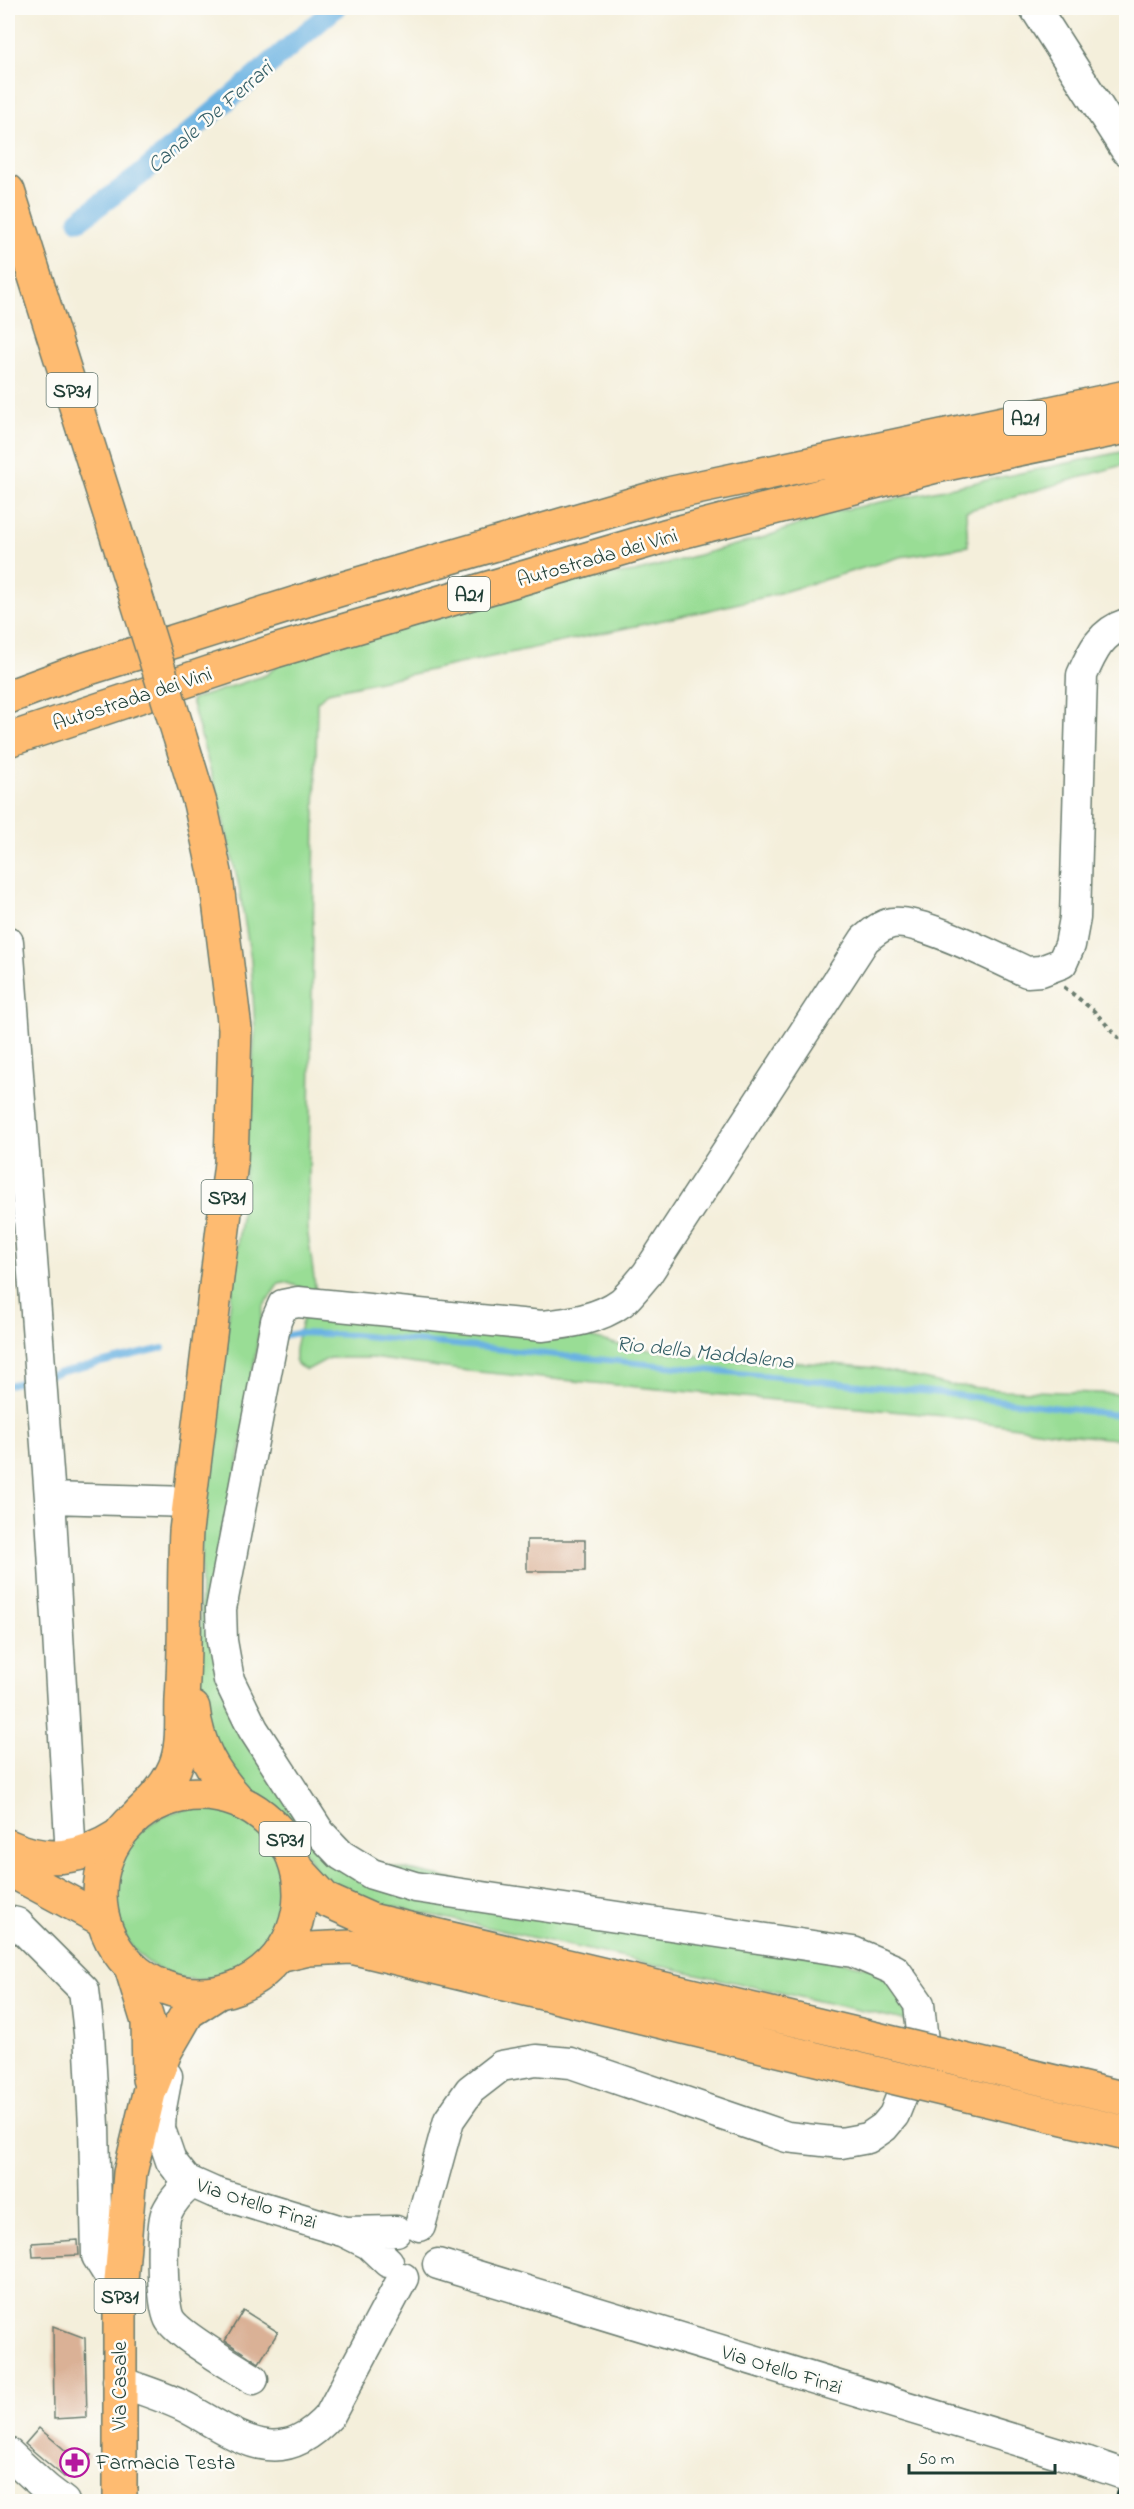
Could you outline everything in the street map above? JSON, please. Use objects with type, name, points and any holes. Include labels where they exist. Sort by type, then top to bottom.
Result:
[{"type":"main road","name":"SP31","points":[[8,191],[200,803],[216,877],[235,1029],[231,1163],[184,1569],[185,1665],[182,1735],[176,1766],[158,1796],[128,1825],[107,1855],[101,1877],[100,1899],[103,1920],[110,1937],[131,1967],[157,1984],[188,1994],[219,1992],[247,1983],[270,1966],[287,1946],[299,1914],[301,1883],[299,1871],[284,1838],[269,1820],[239,1801],[198,1794],[170,1798],[128,1825]]},
{"type":"main road","name":"Autostrada dei Vini","points":[[8,740],[275,651],[665,536],[930,453],[1126,397]]},
{"type":"main road","name":"Autostrada dei Vini","points":[[8,697],[70,674],[338,590],[668,495],[930,453],[1126,427]]},
{"type":"main road","name":"SP31","points":[[185,1665],[197,1735],[203,1751],[209,1765],[239,1801]]},
{"type":"main road","points":[[8,1846],[30,1855],[52,1858],[71,1856],[97,1850],[128,1825]]},
{"type":"main road","points":[[8,1869],[103,1920]]},
{"type":"main road","points":[[299,1871],[326,1900],[371,1920],[1126,2099]]},
{"type":"main road","points":[[279,1956],[309,1949],[351,1947],[1126,2133]]},
{"type":"main road","name":"Via Casale","points":[[131,1967],[148,2022],[148,2093]]},
{"type":"main road","name":"Via Casale","points":[[120,2502],[118,2381],[120,2293],[130,2173],[148,2093],[166,2050],[188,2012],[219,1992]]},
{"type":"street","points":[[1035,8],[1126,150]]},
{"type":"street","points":[[118,2381],[185,2407],[243,2440],[272,2446],[296,2442],[316,2431],[330,2415],[395,2270],[387,2245],[408,2228],[449,2120],[470,2090],[501,2066],[536,2060],[571,2063],[787,2137],[841,2143],[868,2138],[884,2127],[894,2115],[923,2042],[919,2004],[896,1970],[853,1952],[415,1887],[372,1874],[341,1855],[320,1833],[253,1729],[229,1680],[222,1641],[221,1609],[276,1321],[283,1305],[298,1302],[542,1326],[572,1323],[598,1315],[622,1301],[647,1274],[865,939],[880,927],[894,923],[915,924],[1027,972],[1041,971],[1062,963],[1070,945],[1075,918],[1082,675],[1094,648],[1107,634],[1126,624]]},
{"type":"street","points":[[8,942],[50,1498],[71,1856]]},
{"type":"street","points":[[50,1498],[190,1502]]},
{"type":"street","points":[[8,1921],[17,1923],[84,1990],[94,2126],[97,2256],[120,2293]]},
{"type":"street","name":"Via Otello Finzi","points":[[178,2027],[161,2108],[160,2129],[171,2162],[186,2180],[213,2192],[345,2232],[369,2244],[395,2270]]},
{"type":"street","points":[[94,2126],[138,2136]]},
{"type":"street","points":[[193,2183],[181,2190],[165,2217],[162,2295],[170,2320],[190,2337],[253,2379]]},
{"type":"street","points":[[395,2270],[419,2279],[427,2276],[438,2264],[439,2246],[429,2230],[408,2228]]},
{"type":"street","name":"Via Otello Finzi","points":[[345,2232],[408,2228]]},
{"type":"street","name":"Via Otello Finzi","points":[[438,2264],[1126,2475]]},
{"type":"street","points":[[8,2453],[64,2502]]},
{"type":"path","points":[[1041,971],[1093,1010],[1126,1046]]},
{"type":"green space","points":[[1126,451],[1126,464],[966,511],[968,546],[900,557],[769,596],[705,611],[328,692],[317,702],[308,1234],[316,1293],[285,1282],[279,1283],[263,1307],[217,1599],[216,1650],[332,1854],[872,1968],[900,1991],[908,2021],[355,1898],[331,1886],[319,1876],[285,1817],[231,1778],[200,1713],[201,1537],[241,1217],[255,1030],[251,960],[238,882],[191,700],[266,675],[283,661],[546,583],[635,572],[765,537],[833,512]]},
{"type":"green space","points":[[304,1315],[505,1334],[589,1337],[627,1347],[730,1360],[876,1368],[949,1385],[1001,1390],[1126,1394],[1126,1440],[1064,1434],[944,1416],[468,1371],[372,1358],[329,1358],[307,1370],[298,1365],[295,1355],[296,1341]]},
{"type":"green space","points":[[200,1808],[233,1815],[248,1823],[260,1834],[271,1846],[279,1861],[286,1894],[279,1927],[271,1942],[260,1954],[248,1965],[233,1973],[200,1980],[167,1973],[152,1965],[140,1954],[129,1942],[121,1927],[114,1894],[121,1861],[129,1846],[140,1834],[152,1823],[167,1815]]},
{"type":"building","points":[[527,1540],[585,1540],[585,1571],[527,1571]]},
{"type":"building","points":[[78,2240],[79,2255],[33,2257],[32,2243]]},
{"type":"building","points":[[243,2310],[278,2332],[259,2363],[225,2341]]},
{"type":"building","points":[[53,2326],[85,2338],[87,2417],[54,2419]]},
{"type":"building","points":[[39,2428],[66,2451],[91,2455],[80,2472],[64,2477],[25,2444]]},
{"type":"waterway","name":"Canale De Ferrari","points":[[79,220],[139,176],[335,8]]},
{"type":"waterway","name":"Rio della Maddalena","points":[[282,1336],[298,1333],[354,1335],[941,1393],[1126,1416]]},
{"type":"waterway","name":"Rio della Maddalena","points":[[49,1375],[163,1348]]},
{"type":"waterway","name":"Rio della Maddalena","points":[[8,1385],[33,1379]]},
{"type":"railway","points":[[1115,2502],[1126,2464]]},
{"type":"place","name":"Farmacia Testa","points":[[75,2462]]}]
